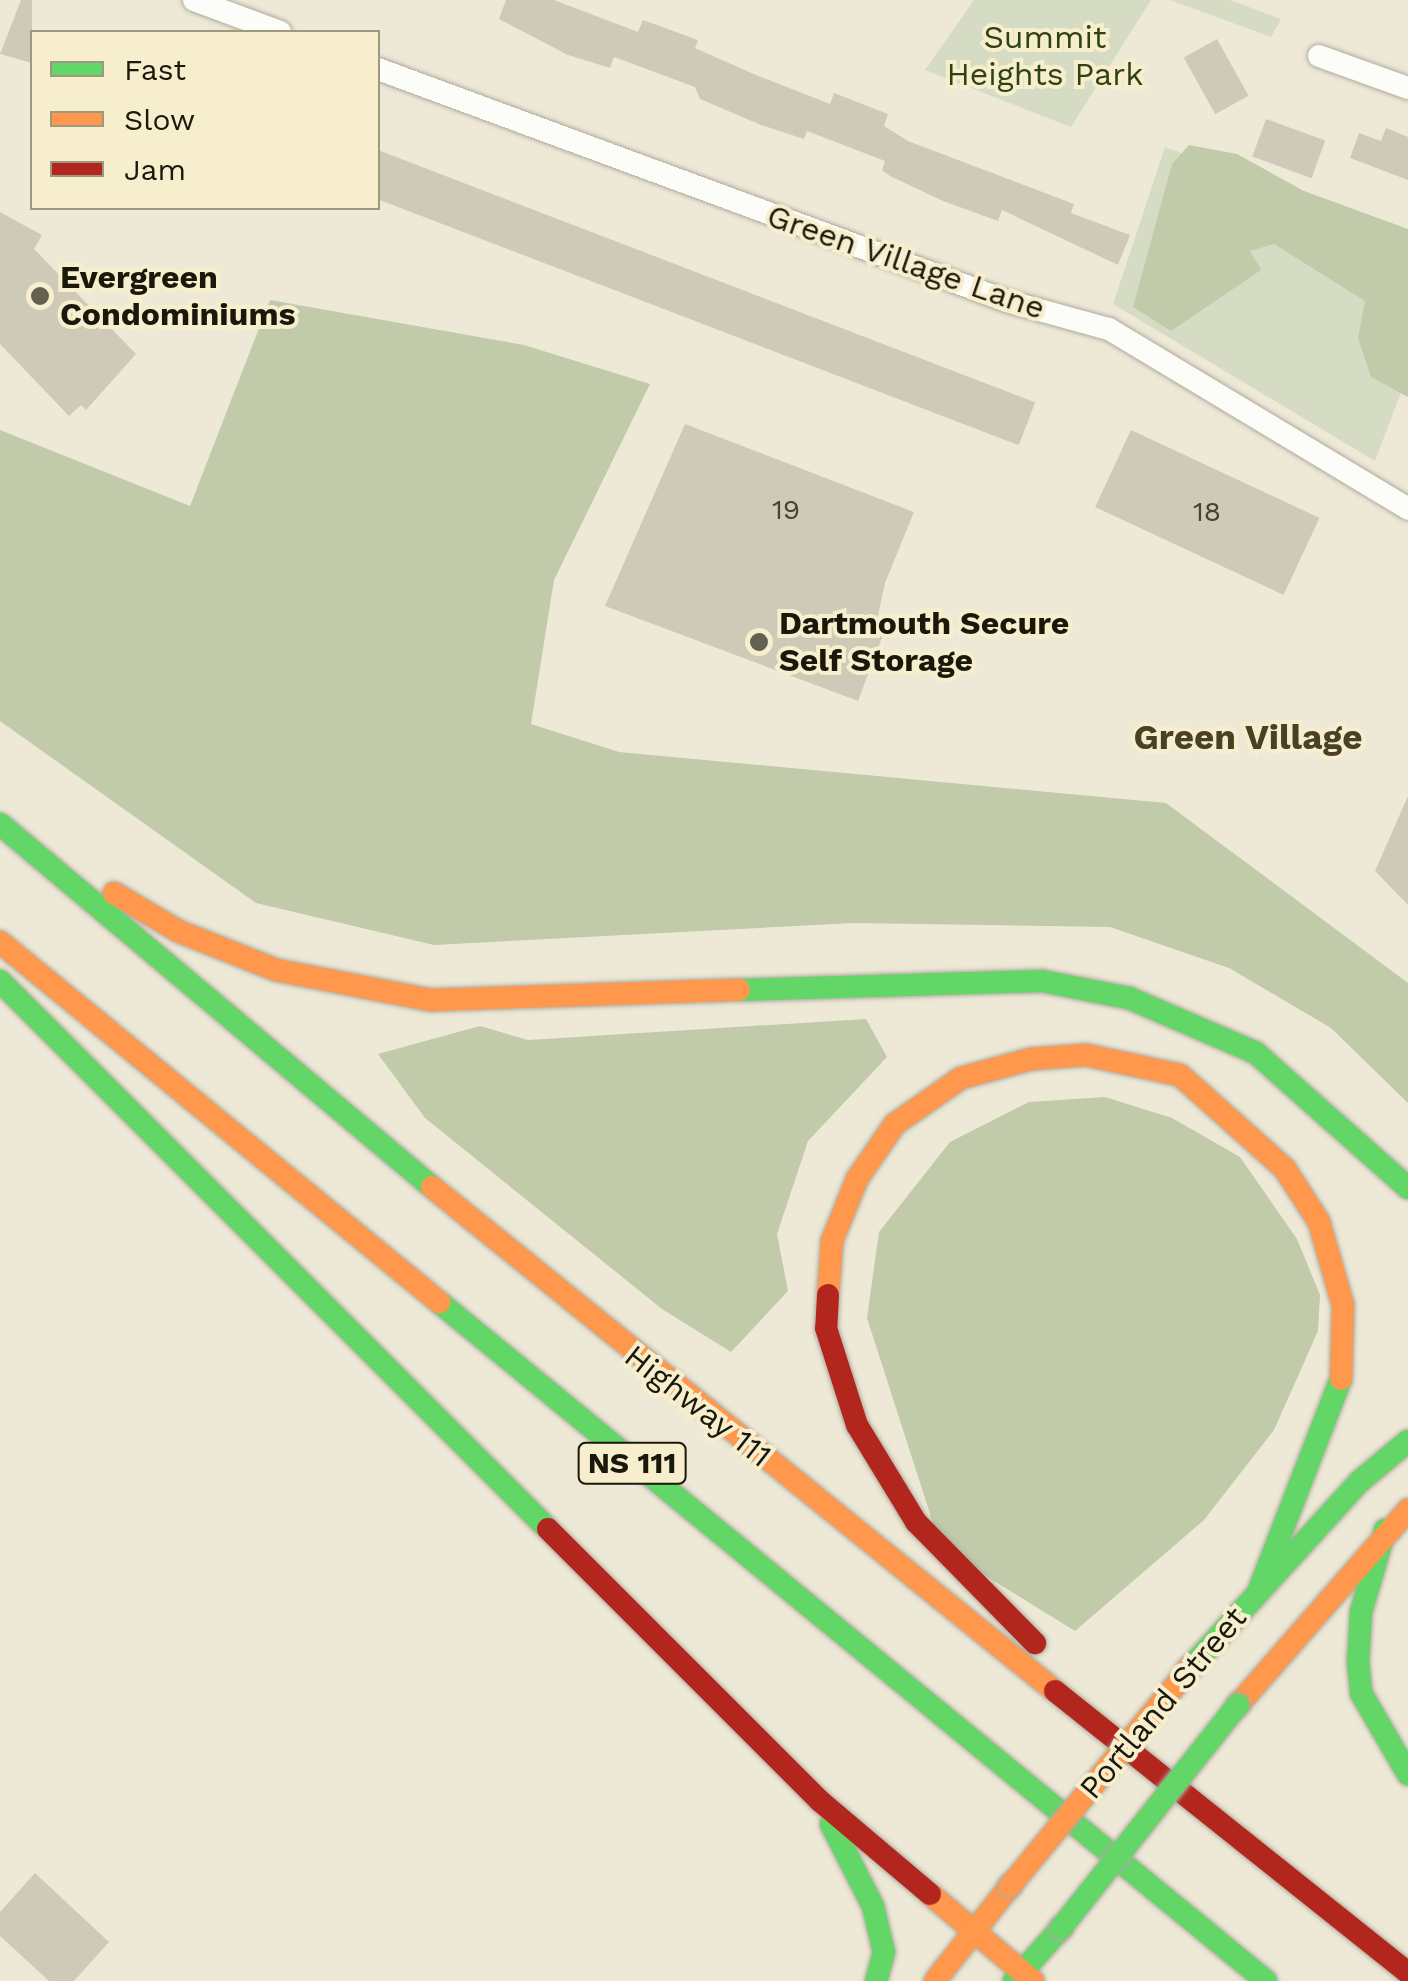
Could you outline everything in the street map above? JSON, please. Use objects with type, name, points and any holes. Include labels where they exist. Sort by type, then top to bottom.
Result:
[{"type":"main road","points":[[3,827],[178,931],[276,970],[431,1000],[1042,981],[1129,998],[1256,1053],[1408,1188]]},
{"type":"main road","name":"Highway 111","points":[[3,827],[594,1324],[1161,1772],[1408,1973]]},
{"type":"main road","name":"NS 111","points":[[0,942],[1266,1981]]},
{"type":"main road","points":[[0,981],[820,1802],[1023,1978]]},
{"type":"main road","points":[[1161,1772],[916,1522],[857,1425],[826,1328],[832,1241],[857,1179],[895,1124],[960,1078],[1031,1059],[1086,1055],[1180,1075],[1285,1169],[1319,1222],[1343,1305],[1341,1392],[1308,1482],[1277,1528],[1259,1590]]},
{"type":"main road","name":"Portland Street","points":[[936,1981],[1189,1669],[1259,1590],[1408,1441]]},
{"type":"main road","name":"Portland Street","points":[[1023,1978],[1238,1705],[1385,1530],[1408,1510]]},
{"type":"main road","points":[[1385,1530],[1361,1612],[1358,1662],[1361,1693],[1408,1774]]},
{"type":"main road","points":[[820,1802],[873,1906],[884,1952],[876,1981]]},
{"type":"street","points":[[194,0],[275,30]]},
{"type":"street","points":[[1319,56],[1408,88]]},
{"type":"street","name":"Green Village Lane","points":[[380,70],[1006,301],[1109,330],[1408,509]]},
{"type":"green space","name":"Summit Heights Park","points":[[974,0],[1151,0],[1071,127],[925,70]]},
{"type":"green space","name":"Summit Heights Park","points":[[1170,0],[1230,0],[1281,19],[1271,37]]},
{"type":"green space","points":[[1189,145],[1237,154],[1304,191],[1408,229],[1408,397],[1371,377],[1358,338],[1365,301],[1274,244],[1250,251],[1261,270],[1171,331],[1133,307],[1172,164]]},
{"type":"green space","points":[[1165,147],[1408,238],[1408,374],[1375,461],[1113,304]]},
{"type":"green space","points":[[270,300],[524,345],[650,384],[554,580],[531,724],[619,752],[1166,803],[1408,983],[1408,1103],[1331,1028],[1229,968],[1110,927],[853,923],[434,945],[256,903],[0,721],[0,430],[190,506]]},
{"type":"green space","points":[[866,1019],[887,1057],[808,1141],[777,1234],[788,1291],[731,1352],[662,1309],[425,1118],[378,1054],[480,1026],[528,1040]]},
{"type":"green space","points":[[1105,1097],[1172,1118],[1240,1157],[1297,1239],[1320,1295],[1318,1331],[1274,1430],[1204,1520],[1075,1631],[941,1548],[867,1318],[879,1232],[950,1142],[1029,1102]]},
{"type":"building","points":[[21,0],[32,0],[30,62],[0,54]]},
{"type":"building","points":[[506,0],[554,0],[638,32],[643,20],[698,40],[695,48],[830,104],[834,93],[888,114],[884,126],[908,141],[1074,204],[1071,213],[1130,235],[1118,265],[1002,210],[998,221],[943,201],[890,176],[882,170],[885,161],[807,131],[804,139],[761,125],[700,99],[695,87],[614,57],[610,68],[568,55],[499,19]]},
{"type":"building","points":[[1217,39],[1249,96],[1215,114],[1184,57]]},
{"type":"building","points":[[1266,119],[1325,141],[1312,178],[1252,157]]},
{"type":"building","points":[[1386,128],[1408,137],[1408,180],[1350,158],[1359,133],[1381,141]]},
{"type":"building","points":[[380,151],[1035,402],[1019,445],[380,200]]},
{"type":"building","name":"Evergreen Condominiums","points":[[0,212],[42,235],[34,249],[136,354],[86,410],[81,405],[69,416],[0,344]]},
{"type":"building","points":[[685,424],[914,512],[885,583],[877,620],[887,624],[858,701],[605,606]]},
{"type":"building","points":[[1131,430],[1320,518],[1284,595],[1095,507]]},
{"type":"building","points":[[1408,796],[1408,905],[1375,871]]},
{"type":"building","points":[[35,1873],[109,1942],[74,1981],[49,1981],[0,1936],[0,1912]]},
{"type":"traffic: fast","points":[[0,824],[432,1187]]},
{"type":"traffic: fast","points":[[0,981],[548,1529]]},
{"type":"traffic: fast","points":[[739,990],[1042,981],[1129,998],[1256,1053],[1408,1188]]},
{"type":"traffic: fast","points":[[439,1302],[1266,1981]]},
{"type":"traffic: fast","points":[[1259,1590],[1341,1379]]},
{"type":"traffic: fast","points":[[1189,1669],[1359,1482],[1408,1441]]},
{"type":"traffic: fast","points":[[1385,1530],[1361,1612],[1358,1662],[1361,1693],[1408,1774]]},
{"type":"traffic: fast","points":[[1061,1928],[1238,1705]]},
{"type":"traffic: fast","points":[[831,1824],[873,1906],[884,1952],[876,1981]]},
{"type":"traffic: fast","points":[[1014,1981],[1061,1928]]},
{"type":"traffic: slow","points":[[114,893],[178,931],[276,970],[431,1000],[739,990]]},
{"type":"traffic: slow","points":[[0,942],[439,1302]]},
{"type":"traffic: slow","points":[[828,1295],[832,1241],[857,1179],[895,1124],[961,1078],[1031,1059],[1086,1055],[1180,1075],[1285,1169],[1319,1222],[1343,1305],[1341,1379]]},
{"type":"traffic: slow","points":[[432,1187],[1055,1691]]},
{"type":"traffic: slow","points":[[1238,1705],[1408,1510]]},
{"type":"traffic: slow","points":[[1010,1886],[1189,1669]]},
{"type":"traffic: slow","points":[[935,1981],[1010,1886]]},
{"type":"traffic: slow","points":[[930,1894],[1033,1981]]},
{"type":"traffic: jam","points":[[828,1295],[826,1328],[857,1425],[916,1522],[1035,1643]]},
{"type":"traffic: jam","points":[[548,1529],[820,1801],[930,1894]]},
{"type":"traffic: jam","points":[[1055,1691],[1408,1973]]},
{"type":"place","name":"Evergreen Condominiums","points":[[40,296]]},
{"type":"place","name":"Dartmouth Secure Self Storage","points":[[759,642]]},
{"type":"district","name":"Green Village","points":[[1248,737]]}]
